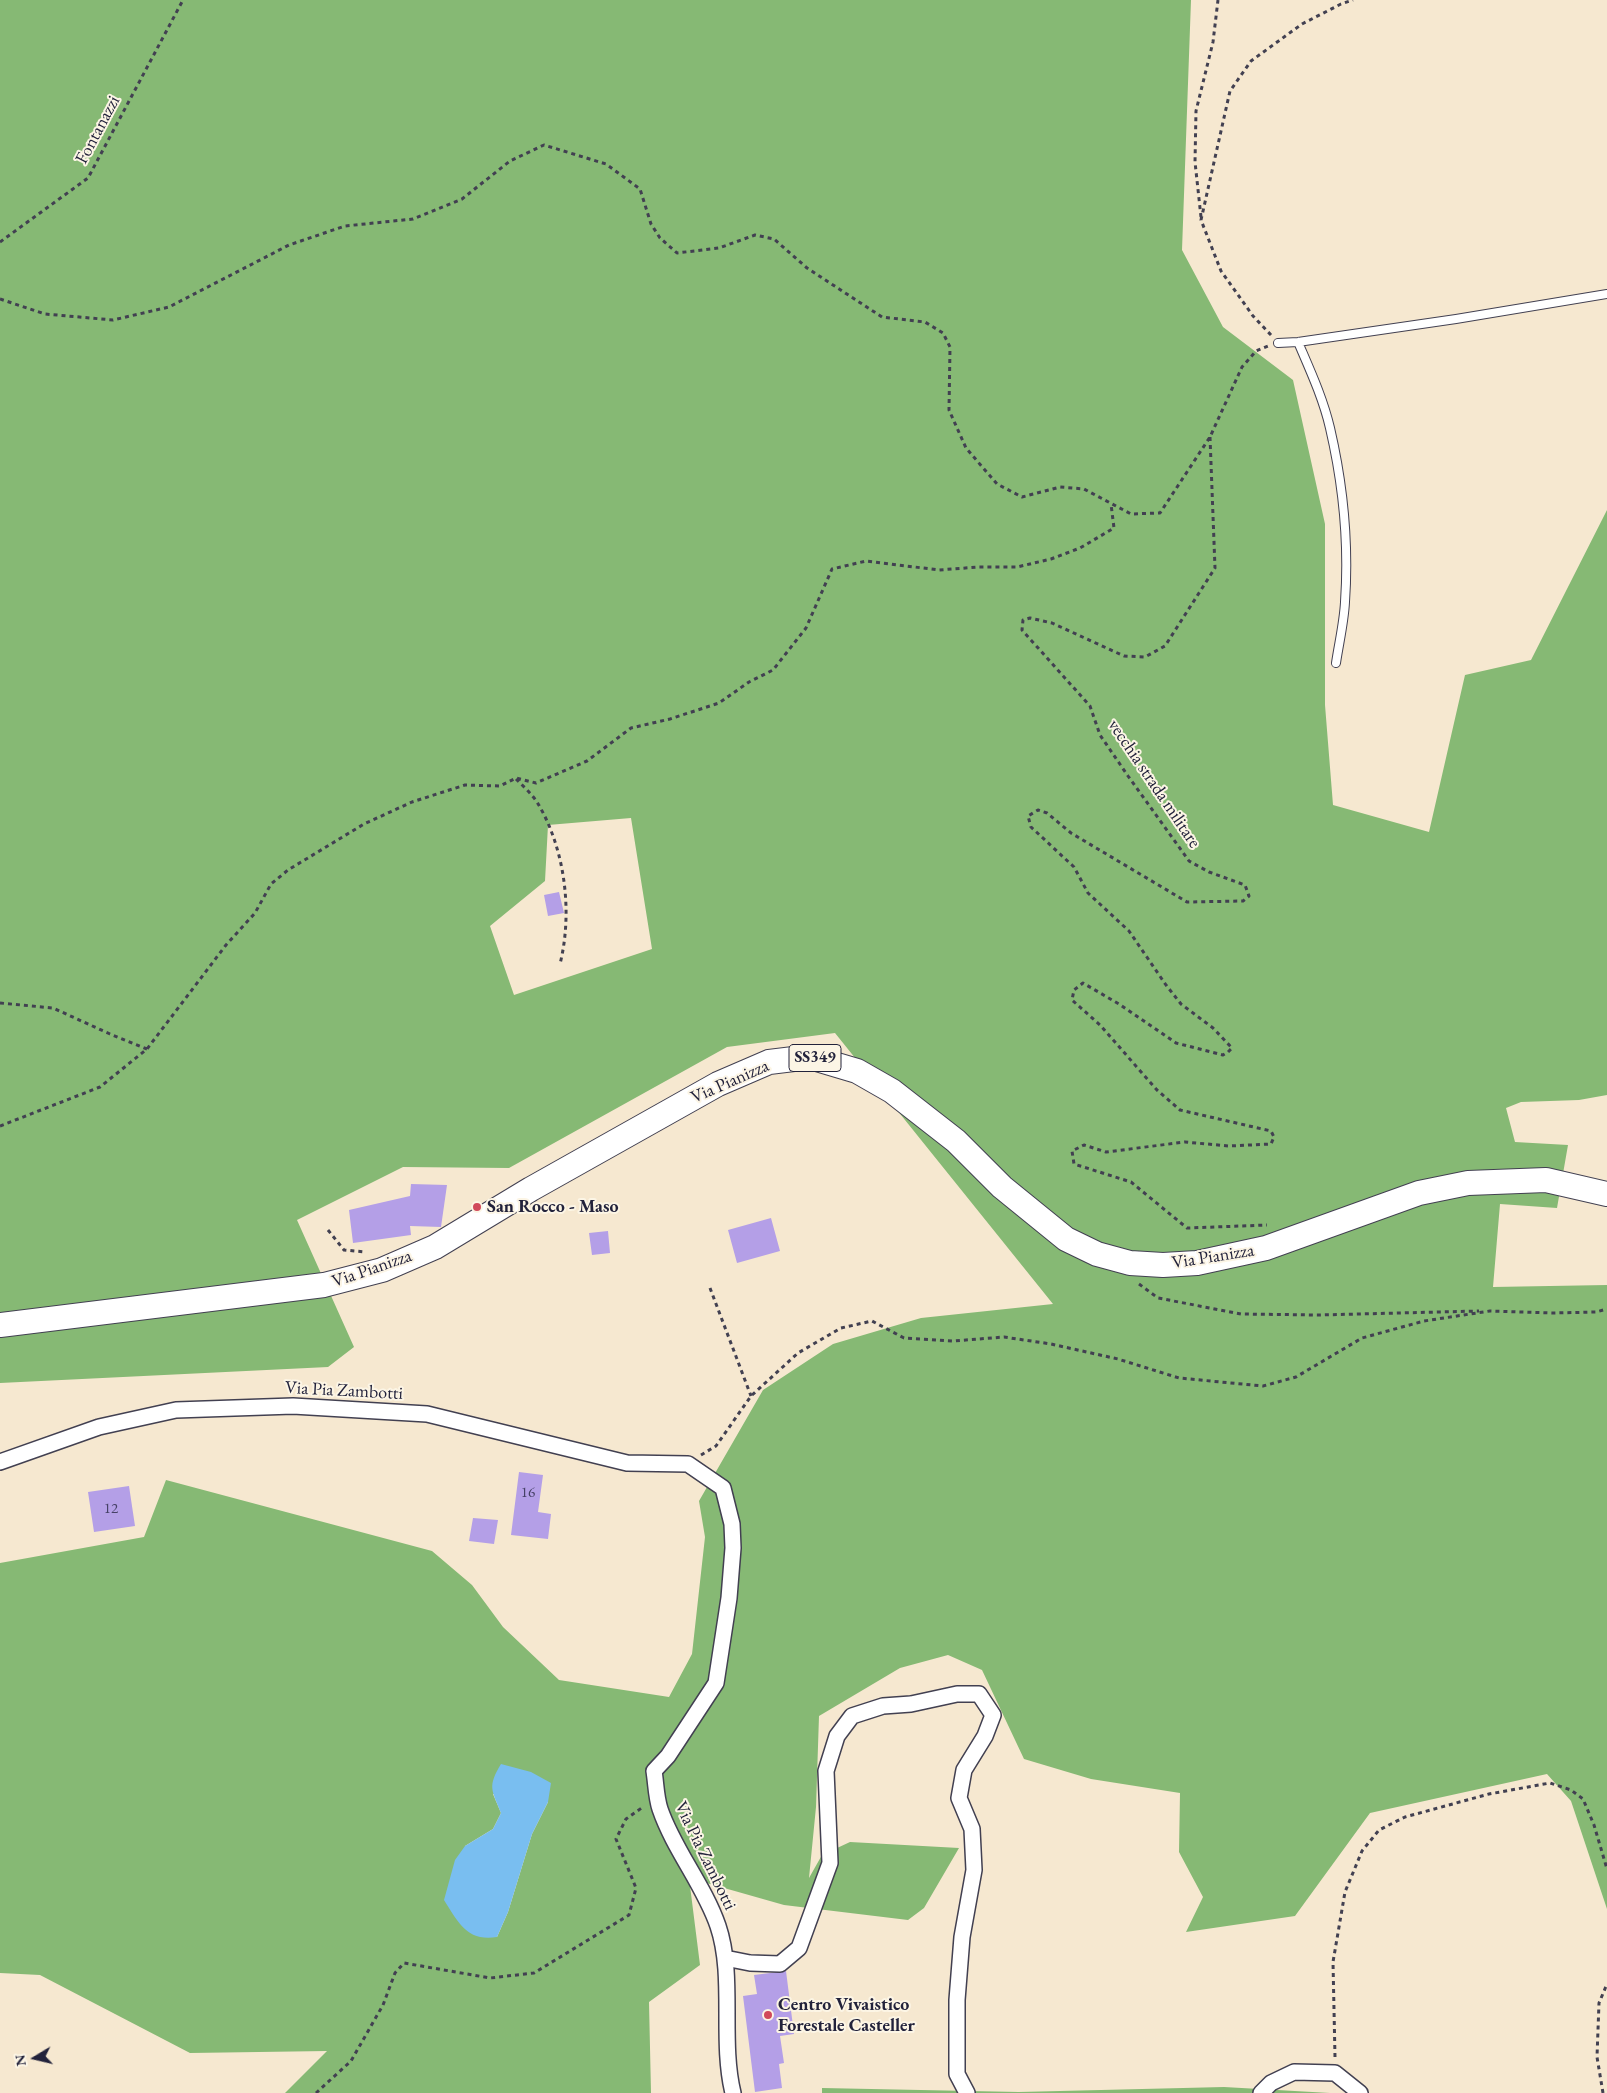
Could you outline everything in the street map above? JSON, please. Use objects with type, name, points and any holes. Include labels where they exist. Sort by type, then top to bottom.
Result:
[{"type":"main road","name":"Via Pianizza","points":[[0,1325],[324,1285],[382,1270],[435,1247],[531,1189],[718,1084],[769,1062],[810,1057],[857,1071],[892,1091],[956,1141],[1002,1186],[1066,1240],[1097,1254],[1130,1263],[1163,1265],[1197,1263],[1266,1248],[1419,1193],[1468,1183],[1546,1180],[1607,1194]]},
{"type":"street","name":"Via Pia Zambotti","points":[[0,1462],[99,1427],[176,1410],[293,1406],[428,1414],[626,1464],[688,1464],[722,1488],[732,1524],[729,1598],[716,1683],[668,1756],[654,1771],[660,1808],[676,1845],[691,1870],[718,1926],[725,1958],[728,2071],[733,2093]]},
{"type":"street","points":[[725,1958],[750,1963],[780,1964],[799,1948],[830,1863],[826,1771],[837,1736],[852,1716],[883,1706],[911,1704],[957,1694],[979,1694],[993,1715],[986,1736],[964,1770],[959,1798],[972,1829],[974,1870],[962,1937],[957,2000],[956,2074],[967,2093]]},
{"type":"street","points":[[1261,2093],[1271,2083],[1294,2072],[1336,2073],[1360,2093]]},
{"type":"lane","points":[[1278,343],[1298,342],[1456,319],[1607,294]]},
{"type":"lane","points":[[1298,342],[1316,383],[1330,426],[1339,478],[1346,542],[1345,603],[1336,663]]},
{"type":"path","name":"Fontanazzi","points":[[0,242],[88,178],[183,0]]},
{"type":"path","points":[[0,299],[45,314],[113,320],[169,307],[289,244],[346,226],[413,219],[462,199],[510,161],[544,145],[606,164],[640,189],[651,224],[660,238],[677,252],[719,248],[755,235],[774,239],[807,268],[882,317],[925,322],[943,333],[950,347],[949,410],[966,448],[997,484],[1022,497],[1060,487],[1084,489],[1131,514],[1160,513],[1210,437],[1242,367],[1256,350],[1278,343],[1253,316],[1221,271],[1201,220],[1195,162],[1196,110],[1213,42],[1218,0]]},
{"type":"path","points":[[1201,220],[1230,91],[1251,60],[1302,24],[1353,0]]},
{"type":"path","name":"vecchia strada militare","points":[[1210,437],[1215,568],[1165,646],[1145,657],[1124,656],[1052,623],[1030,618],[1023,620],[1022,630],[1090,706],[1100,735],[1189,861],[1209,872],[1245,885],[1249,896],[1243,901],[1187,902],[1071,834],[1047,813],[1038,810],[1028,816],[1031,826],[1074,867],[1088,893],[1129,931],[1181,1004],[1213,1028],[1232,1048],[1223,1054],[1176,1043],[1119,1004],[1083,983],[1074,990],[1072,1000],[1100,1025],[1157,1090],[1180,1110],[1271,1131],[1274,1137],[1271,1144],[1229,1146],[1185,1142],[1106,1152],[1084,1145],[1072,1151],[1074,1164],[1131,1182],[1187,1228],[1276,1224]]},
{"type":"path","points":[[0,1126],[100,1087],[148,1048],[226,945],[255,912],[271,884],[282,875],[364,824],[412,802],[466,785],[500,786],[516,778],[536,783],[587,761],[631,728],[670,719],[718,703],[749,682],[773,670],[806,628],[832,570],[866,561],[939,570],[1017,567],[1051,559],[1080,548],[1114,528],[1110,503]]},
{"type":"path","points":[[516,778],[536,801],[554,840],[566,895],[565,946],[560,964]]},
{"type":"path","points":[[0,1004],[52,1008],[110,1034],[148,1048]]},
{"type":"path","points":[[328,1230],[344,1250],[370,1252]]},
{"type":"path","points":[[1135,1281],[1158,1298],[1241,1314],[1318,1315],[1490,1310],[1553,1313],[1596,1312],[1607,1309]]},
{"type":"path","points":[[710,1288],[751,1396]]},
{"type":"path","points":[[688,1464],[716,1446],[751,1396],[798,1353],[841,1328],[872,1321],[904,1338],[953,1341],[1004,1337],[1051,1344],[1118,1359],[1179,1378],[1263,1386],[1296,1378],[1362,1338],[1424,1321],[1490,1310]]},
{"type":"path","points":[[1336,2073],[1333,1962],[1345,1892],[1362,1851],[1378,1830],[1405,1817],[1489,1794],[1550,1783],[1571,1790],[1583,1799],[1594,1825],[1607,1868]]},
{"type":"path","points":[[316,2093],[350,2061],[383,2005],[395,1973],[404,1963],[490,1978],[534,1973],[629,1915],[636,1888],[616,1839],[626,1819],[644,1807],[660,1808]]},
{"type":"path","points":[[1602,2093],[1596,2057],[1599,2003],[1607,1984]]},
{"type":"green space","points":[[0,0],[1191,0],[1182,250],[1223,327],[1293,380],[1325,524],[1325,705],[1333,805],[1429,832],[1465,675],[1531,660],[1607,510],[1607,1095],[1579,1100],[1521,1102],[1506,1108],[1515,1142],[1568,1145],[1557,1208],[1500,1204],[1493,1287],[1607,1285],[1607,1909],[1571,1801],[1547,1774],[1370,1813],[1295,1916],[1186,1932],[1203,1897],[1179,1852],[1180,1793],[1091,1779],[1024,1759],[982,1670],[948,1655],[900,1668],[819,1716],[816,1807],[809,1878],[822,1855],[850,1842],[959,1848],[924,1908],[908,1920],[784,1905],[689,1878],[700,1965],[649,2002],[651,2093],[285,2093],[327,2051],[190,2053],[40,1975],[0,1973],[0,1563],[144,1537],[166,1480],[432,1551],[472,1585],[503,1627],[559,1680],[669,1697],[692,1654],[705,1537],[699,1501],[763,1390],[833,1344],[921,1318],[1053,1304],[835,1033],[727,1047],[509,1168],[403,1167],[297,1220],[354,1347],[328,1367],[0,1383]],"holes":[[[631,818],[652,949],[514,995],[490,926],[545,881],[548,825]],[[493,1794],[548,1802],[532,1834],[508,1912],[497,1937],[465,1846],[493,1829],[501,1813]]]},
{"type":"green space","points":[[1224,2087],[1330,2093],[822,2093],[822,2088],[1019,2092]]},
{"type":"water","points":[[501,1764],[531,1772],[551,1783],[548,1802],[532,1834],[508,1912],[497,1937],[487,1938],[464,1929],[444,1900],[455,1860],[465,1846],[493,1829],[501,1813],[495,1799],[492,1784]]},
{"type":"building","points":[[559,892],[564,913],[548,916],[544,895]]},
{"type":"building","points":[[411,1184],[447,1185],[441,1227],[410,1226],[411,1235],[353,1243],[349,1210],[410,1196]]},
{"type":"building","points":[[771,1218],[780,1251],[737,1263],[728,1230]]},
{"type":"building","points":[[608,1231],[610,1253],[592,1255],[589,1233]]},
{"type":"building","points":[[519,1472],[543,1475],[538,1512],[551,1514],[548,1539],[511,1535]]},
{"type":"building","points":[[129,1486],[135,1526],[94,1532],[88,1492]]},
{"type":"building","points":[[473,1518],[498,1520],[494,1544],[469,1541]]},
{"type":"building","name":"Centro Vivaistico Forestale Casteller","points":[[786,1971],[794,2034],[780,2036],[784,2063],[779,2064],[782,2088],[755,2092],[743,1996],[757,1994],[754,1975]]},
{"type":"place","name":"San Rocco - Maso","points":[[477,1207]]},
{"type":"place","name":"Centro Vivaistico Forestale Casteller","points":[[768,2015]]}]
